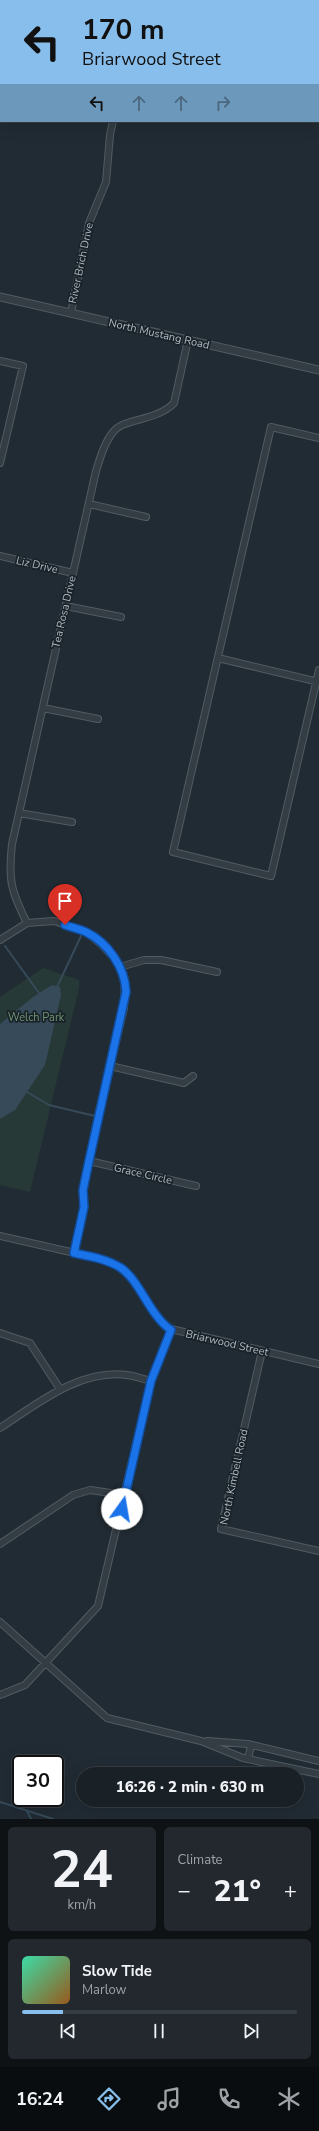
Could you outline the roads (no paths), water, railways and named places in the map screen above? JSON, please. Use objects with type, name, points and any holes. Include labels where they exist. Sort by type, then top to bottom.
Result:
[{"type":"street","name":"River Brich Drive","points":[[70,313],[89,223],[106,182],[110,134],[113,122]]},
{"type":"street","name":"North Mustang Road","points":[[0,297],[319,370]]},
{"type":"street","name":"Tea Rosa Drive","points":[[27,923],[16,901],[9,874],[12,844],[73,573],[103,451],[114,431],[123,424],[151,418],[169,408],[174,403],[188,340]]},
{"type":"street","points":[[0,361],[23,366],[0,463]]},
{"type":"street","points":[[319,437],[271,427],[173,852],[271,876],[318,681],[319,670]]},
{"type":"street","points":[[89,504],[146,517]]},
{"type":"street","name":"Liz Drive","points":[[0,556],[73,573]]},
{"type":"street","points":[[66,606],[121,617]]},
{"type":"street","points":[[218,658],[318,681]]},
{"type":"street","points":[[43,708],[98,719]]},
{"type":"street","points":[[19,813],[72,822]]},
{"type":"street","points":[[0,940],[27,923],[54,921],[86,932],[102,945],[117,961],[126,979],[126,992],[83,1190],[84,1207],[74,1253]]},
{"type":"street","points":[[120,967],[144,960],[161,960],[217,972]]},
{"type":"street","points":[[110,1066],[184,1083],[193,1076]]},
{"type":"street","name":"Grace Circle","points":[[89,1161],[196,1186]]},
{"type":"street","name":"Briarwood Street","points":[[0,1236],[101,1259],[122,1269],[157,1316],[171,1330],[319,1364]]},
{"type":"street","points":[[0,1695],[25,1685],[98,1606],[151,1381],[171,1330]]},
{"type":"street","points":[[0,1333],[30,1343],[60,1389]]},
{"type":"street","name":"North Kimbell Road","points":[[262,1351],[221,1529],[319,1551]]},
{"type":"street","points":[[0,1428],[60,1389],[96,1376],[127,1375],[151,1381]]},
{"type":"street","points":[[0,1544],[73,1495],[90,1490],[125,1495]]},
{"type":"street","points":[[0,1622],[107,1718],[202,1741],[248,1759],[284,1767]]},
{"type":"street","points":[[202,1741],[251,1745],[319,1761]]},
{"type":"street","points":[[248,1759],[251,1745]]},
{"type":"street","points":[[289,1767],[291,1754]]},
{"type":"street","points":[[304,1771],[319,1774]]},
{"type":"water","points":[[52,985],[60,987],[61,995],[45,1065],[15,1110],[0,1119],[0,1024],[33,997]]},
{"type":"waterway","points":[[57,987],[82,934]]},
{"type":"waterway","points":[[5,946],[39,993]]},
{"type":"waterway","points":[[27,1092],[49,1105],[95,1116]]},
{"type":"waterway","points":[[0,1802],[53,1819]]},
{"type":"waterway","points":[[27,1811],[31,1819]]},
{"type":"park label","name":"Welch Park","points":[[36,1017]]}]
